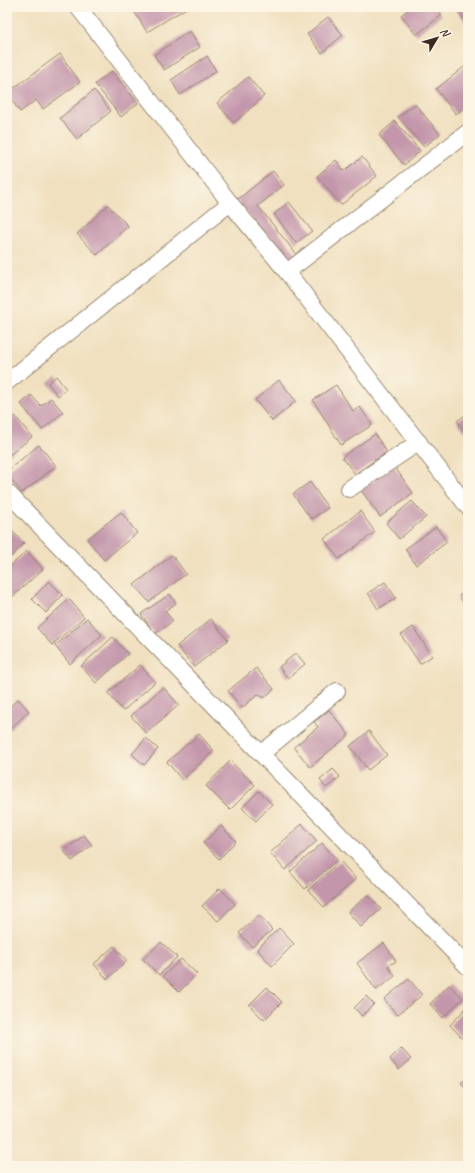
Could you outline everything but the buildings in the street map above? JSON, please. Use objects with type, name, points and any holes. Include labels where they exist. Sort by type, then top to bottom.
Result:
[{"type":"street","points":[[78,7],[230,203],[287,272],[468,507]]},
{"type":"street","points":[[287,272],[468,132]]},
{"type":"street","points":[[7,382],[230,203]]},
{"type":"street","points":[[349,489],[419,442]]},
{"type":"street","points":[[7,492],[468,967]]},
{"type":"street","points":[[261,754],[337,691]]}]
